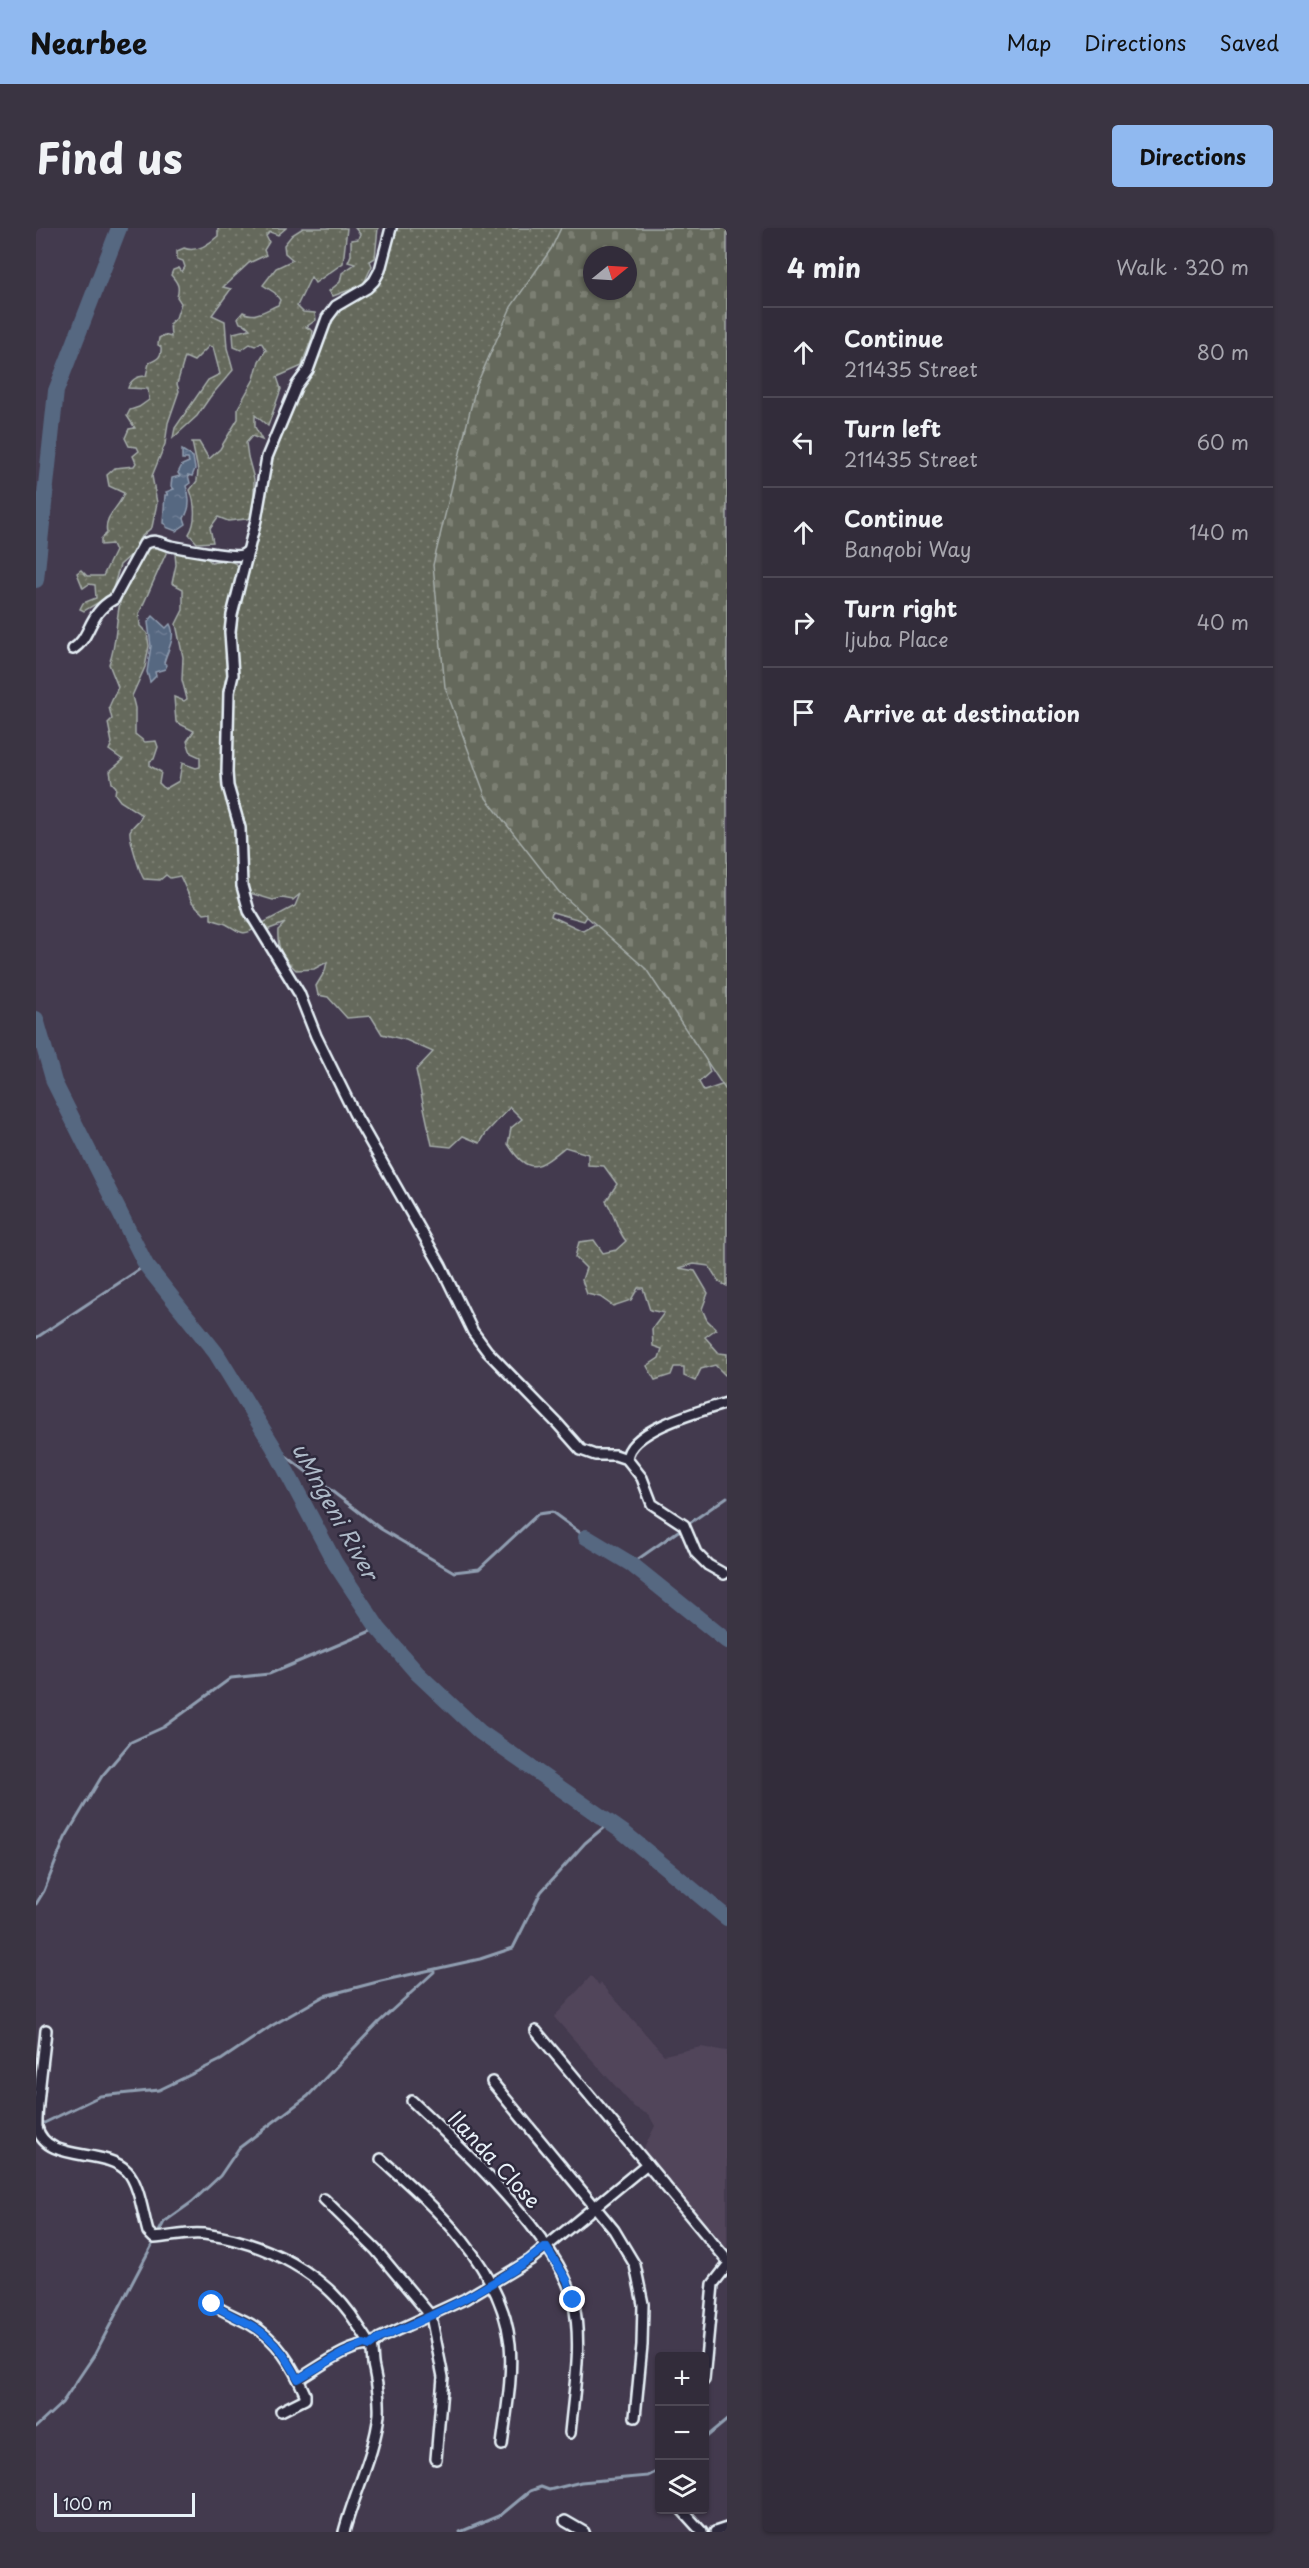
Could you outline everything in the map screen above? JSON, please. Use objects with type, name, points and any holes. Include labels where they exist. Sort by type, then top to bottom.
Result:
[{"type":"street","points":[[391,228],[380,270],[374,281],[367,288],[336,306],[327,318],[308,370],[297,385],[267,457],[230,632],[233,675],[230,692],[227,772],[228,786],[240,828],[242,886],[249,910],[299,993],[316,1036],[354,1113],[441,1266],[473,1332],[487,1351],[581,1450],[595,1455],[615,1455],[627,1459],[642,1478],[652,1504],[684,1525],[696,1553],[708,1565],[724,1574]]},
{"type":"street","points":[[73,650],[81,644],[94,616],[105,604],[114,599],[144,544],[152,540],[159,541],[218,555],[241,556],[249,550]]},
{"type":"street","points":[[627,1459],[630,1451],[661,1426],[695,1411],[727,1403]]},
{"type":"street","points":[[46,2030],[36,2106],[37,2126],[42,2139],[51,2147],[116,2162],[128,2172],[135,2183],[148,2232],[154,2238],[190,2233],[206,2234],[255,2247],[300,2268],[319,2280],[340,2300],[370,2346],[379,2394],[379,2415],[375,2437],[344,2532]]},
{"type":"street","points":[[536,2031],[727,2260]]},
{"type":"street","points":[[492,2082],[594,2205],[624,2244],[634,2265],[643,2304],[642,2345],[635,2417]]},
{"type":"street","name":"Ilanda Close","points":[[412,2101],[476,2164],[546,2247],[567,2280],[576,2320],[577,2344],[570,2433]]},
{"type":"street","points":[[381,2159],[439,2213],[482,2268],[501,2304],[510,2346],[510,2373],[502,2445]]},
{"type":"street","points":[[370,2346],[380,2338],[431,2316],[491,2285],[546,2247],[594,2205],[647,2164]]},
{"type":"street","points":[[324,2199],[376,2250],[431,2316],[443,2377],[436,2459]]},
{"type":"street","points":[[708,2352],[714,2284],[727,2266]]},
{"type":"street","points":[[212,2304],[231,2316],[251,2324],[286,2357],[298,2379],[305,2399],[281,2411]]},
{"type":"street","points":[[298,2379],[343,2353],[364,2344],[370,2346]]},
{"type":"street","points":[[686,2514],[702,2532]]},
{"type":"street","points":[[565,2521],[584,2532]]},
{"type":"street","points":[[715,2532],[726,2530]]},
{"type":"shaded area","points":[[591,1976],[599,1985],[601,1983],[664,2055],[701,2047],[727,2051],[727,2253],[642,2152],[655,2126],[649,2115],[634,2107],[554,2017]]},
{"type":"green space","points":[[218,228],[286,228],[278,235],[270,232],[266,236],[269,242],[264,250],[266,255],[249,263],[223,287],[231,289],[212,315],[225,321],[227,348],[233,370],[197,416],[173,438],[175,428],[208,380],[220,374],[213,347],[209,346],[194,361],[185,357],[165,444],[152,476],[157,503],[152,527],[140,538],[131,555],[120,565],[111,595],[84,611],[80,609],[83,603],[96,598],[95,585],[89,584],[83,588],[77,573],[81,570],[87,576],[103,576],[115,551],[112,544],[101,545],[101,539],[107,533],[107,521],[124,493],[109,486],[107,475],[115,468],[134,466],[136,463],[133,456],[139,451],[137,447],[129,446],[125,438],[129,429],[135,428],[127,416],[130,410],[149,400],[148,389],[128,388],[135,379],[146,376],[149,363],[160,355],[159,338],[164,335],[171,337],[170,323],[176,318],[181,303],[177,297],[178,285],[171,275],[173,270],[179,268],[182,272],[185,267],[183,261],[177,259],[177,251],[184,248],[197,249],[206,245],[218,236]]},
{"type":"green space","points":[[303,228],[347,228],[343,263],[315,283],[311,277],[297,306],[303,312],[315,313],[316,320],[306,327],[313,331],[302,366],[277,377],[281,389],[268,426],[255,415],[255,427],[262,440],[252,436],[246,443],[254,479],[254,518],[228,521],[218,517],[210,528],[213,542],[197,543],[189,534],[192,529],[194,512],[190,490],[197,481],[198,470],[192,442],[199,442],[209,459],[220,449],[238,419],[238,408],[254,379],[259,361],[266,350],[261,342],[255,346],[250,344],[241,350],[234,347],[233,333],[250,329],[240,323],[238,318],[243,312],[256,314],[278,305],[280,300],[275,293],[263,285],[276,268],[293,260],[285,253],[284,245],[292,235]]},
{"type":"green space","points":[[355,228],[378,228],[375,258],[370,261],[372,266],[363,285],[333,296],[329,291],[340,282],[342,273],[355,264],[348,262],[351,255],[351,240],[358,239],[360,234]]},
{"type":"green space","points":[[395,228],[565,228],[610,883],[584,921],[552,912],[551,916],[583,931],[624,908],[706,1059],[710,1072],[699,1082],[704,1091],[727,1083],[727,1286],[719,1282],[709,1266],[694,1264],[679,1268],[695,1271],[708,1293],[702,1309],[707,1320],[716,1329],[705,1337],[719,1353],[727,1354],[727,1373],[725,1375],[715,1365],[701,1369],[695,1381],[684,1376],[684,1367],[674,1367],[671,1375],[655,1380],[647,1366],[659,1358],[662,1349],[653,1346],[652,1329],[664,1313],[650,1310],[643,1288],[638,1288],[631,1300],[613,1306],[600,1297],[587,1294],[582,1280],[586,1268],[575,1257],[579,1242],[594,1240],[603,1253],[616,1250],[626,1241],[606,1201],[617,1184],[604,1166],[588,1165],[588,1154],[565,1147],[542,1164],[535,1166],[522,1162],[508,1144],[511,1128],[522,1119],[510,1107],[480,1143],[463,1136],[451,1147],[432,1145],[416,1070],[433,1052],[406,1040],[382,1034],[371,1016],[347,1018],[328,997],[318,995],[316,986],[325,971],[327,962],[314,969],[296,970],[287,961],[281,952],[278,937],[278,930],[285,923],[264,931],[261,924],[295,906],[300,894],[293,900],[282,898],[273,900],[246,892],[230,786],[233,629],[249,570],[270,456],[329,320],[343,304],[379,284]]},
{"type":"green space","points":[[561,228],[727,228],[727,1092],[646,969],[559,892],[486,798],[445,687],[433,565],[476,386],[511,307],[551,249]]},
{"type":"green space","points":[[156,545],[164,547],[167,551],[139,614],[140,626],[147,633],[149,646],[145,667],[132,696],[135,708],[135,734],[145,742],[156,741],[158,747],[154,759],[150,761],[150,766],[161,772],[159,783],[165,789],[179,781],[182,763],[196,768],[200,767],[200,757],[191,753],[187,741],[194,731],[176,722],[174,697],[184,701],[187,699],[182,680],[183,657],[176,624],[183,610],[183,589],[172,583],[176,565],[175,553],[180,551],[203,554],[211,562],[224,560],[235,563],[241,570],[224,724],[246,921],[255,928],[244,933],[211,919],[211,913],[204,914],[192,902],[180,876],[170,878],[166,875],[160,880],[144,879],[135,855],[130,831],[142,815],[120,801],[115,794],[116,787],[112,783],[110,771],[123,760],[109,750],[112,743],[108,723],[112,719],[109,707],[118,687],[109,664],[118,611],[132,569],[149,548]]},
{"type":"water","points":[[182,450],[193,457],[195,469],[192,476],[188,475],[190,483],[186,486],[189,502],[184,518],[186,524],[176,531],[166,527],[163,523],[165,495],[168,495],[166,492],[174,489],[171,486],[172,478],[180,476],[178,473],[182,465],[189,462],[188,459],[182,459]]},
{"type":"water","points":[[153,616],[166,628],[170,624],[172,634],[164,663],[167,665],[165,669],[155,672],[156,676],[150,682],[147,672],[151,646],[148,622]]},
{"type":"waterway","name":"uMngeni River","points":[[36,580],[56,391],[119,228]]},
{"type":"waterway","name":"uMngeni River","points":[[36,1019],[54,1082],[146,1265],[216,1353],[273,1446],[335,1563],[378,1628],[417,1673],[480,1732],[623,1832],[727,1918]]},
{"type":"waterway","points":[[36,1338],[146,1265]]},
{"type":"waterway","points":[[273,1446],[381,1529],[454,1572],[479,1569],[538,1514],[552,1512],[586,1537]]},
{"type":"waterway","points":[[631,1564],[727,1497]]},
{"type":"waterway","points":[[586,1537],[631,1564],[727,1641]]},
{"type":"waterway","points":[[36,1904],[44,1891],[65,1838],[102,1776],[131,1742],[164,1727],[231,1678],[269,1674],[378,1628]]},
{"type":"waterway","points":[[40,2125],[100,2096],[159,2090],[221,2060],[273,2025],[324,1996],[480,1959],[513,1948],[541,1892],[585,1843],[609,1823]]},
{"type":"waterway","points":[[36,2427],[62,2403],[95,2354],[164,2222],[192,2202],[220,2176],[239,2148],[308,2096],[379,2022],[434,1972]]},
{"type":"waterway","points":[[709,2435],[727,2420]]},
{"type":"waterway","points":[[460,2532],[501,2515],[530,2491],[541,2487],[549,2490],[581,2482],[648,2476],[655,2472]]},
{"type":"route","points":[[212,2304],[231,2316],[251,2324],[266,2336],[286,2357],[298,2379],[343,2353],[364,2344],[370,2346],[380,2338],[465,2299],[491,2285],[546,2247],[567,2280],[573,2300]]}]
